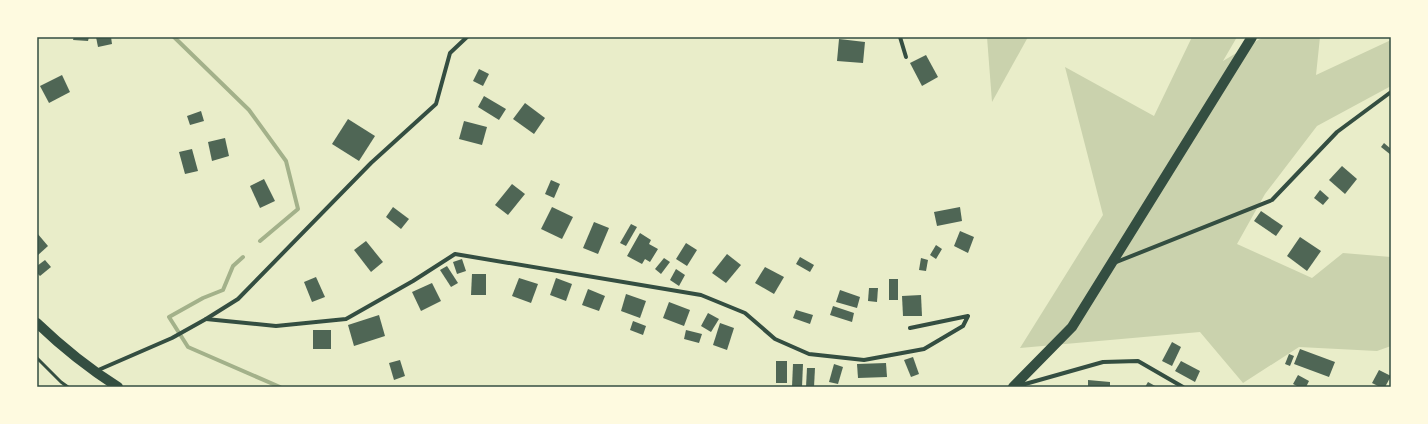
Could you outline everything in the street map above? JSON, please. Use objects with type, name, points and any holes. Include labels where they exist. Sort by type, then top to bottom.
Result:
[{"type":"main road","points":[[1014,387],[1072,327],[1252,37]]},
{"type":"main road","points":[[37,323],[93,372],[118,387]]},
{"type":"street","points":[[93,372],[172,338],[238,300],[371,163],[436,104],[450,54],[467,37]]},
{"type":"street","points":[[900,37],[906,57]]},
{"type":"street","points":[[1112,263],[1272,200],[1337,132],[1391,92]]},
{"type":"street","points":[[206,319],[276,326],[346,319],[455,254],[701,295],[745,313],[775,339],[809,354],[864,360],[924,349],[963,326],[968,316],[910,328]]},
{"type":"street","points":[[1014,387],[1103,362],[1138,361],[1182,387]]},
{"type":"lane","points":[[37,358],[68,387]]},
{"type":"green space","points":[[987,37],[1028,37],[992,102]]},
{"type":"green space","points":[[1192,37],[1237,37],[1223,61],[1263,37],[1320,37],[1316,75],[1391,40],[1391,86],[1317,126],[1265,194],[1237,244],[1312,278],[1343,253],[1391,257],[1391,346],[1377,351],[1299,347],[1243,383],[1200,332],[1020,348],[1103,215],[1065,67],[1154,116]]},
{"type":"building","points":[[74,37],[89,37],[88,41],[73,40]]},
{"type":"building","points":[[96,37],[111,37],[112,44],[98,47]]},
{"type":"building","points":[[839,39],[865,42],[863,63],[837,61]]},
{"type":"building","points":[[926,55],[938,77],[922,86],[910,63]]},
{"type":"building","points":[[479,69],[489,74],[483,86],[473,81]]},
{"type":"building","points":[[62,75],[70,92],[49,103],[40,86]]},
{"type":"building","points":[[484,96],[506,109],[499,120],[478,107]]},
{"type":"building","points":[[525,103],[545,118],[534,134],[513,119]]},
{"type":"building","points":[[201,111],[204,121],[190,125],[187,116]]},
{"type":"building","points":[[348,119],[375,136],[359,161],[332,144]]},
{"type":"building","points":[[464,121],[487,127],[482,145],[459,139]]},
{"type":"building","points":[[225,138],[229,156],[212,161],[208,142]]},
{"type":"building","points":[[1384,143],[1391,149],[1391,155],[1381,147]]},
{"type":"building","points":[[192,149],[198,171],[185,174],[179,152]]},
{"type":"building","points":[[1342,166],[1357,179],[1345,194],[1329,180]]},
{"type":"building","points":[[264,179],[275,201],[260,208],[250,186]]},
{"type":"building","points":[[551,180],[560,184],[554,198],[545,194]]},
{"type":"building","points":[[512,184],[525,194],[508,215],[495,205]]},
{"type":"building","points":[[1320,190],[1329,198],[1323,205],[1314,198]]},
{"type":"building","points":[[393,207],[409,219],[401,229],[386,217]]},
{"type":"building","points":[[552,207],[573,217],[562,239],[541,229]]},
{"type":"building","points":[[960,207],[962,221],[937,226],[934,212]]},
{"type":"building","points":[[1261,211],[1283,226],[1276,236],[1254,221]]},
{"type":"building","points":[[594,222],[609,228],[598,254],[583,248]]},
{"type":"building","points":[[631,224],[637,227],[626,246],[620,243]]},
{"type":"building","points":[[960,231],[974,237],[968,253],[954,246]]},
{"type":"building","points":[[37,233],[48,246],[37,256]]},
{"type":"building","points":[[640,233],[651,240],[649,244],[658,249],[650,262],[645,259],[642,264],[627,256]]},
{"type":"building","points":[[1300,237],[1321,251],[1307,271],[1287,256]]},
{"type":"building","points":[[366,241],[383,262],[371,272],[354,250]]},
{"type":"building","points":[[686,243],[697,250],[687,266],[676,259]]},
{"type":"building","points":[[936,245],[942,249],[936,259],[930,255]]},
{"type":"building","points":[[727,254],[741,265],[726,283],[712,273]]},
{"type":"building","points":[[800,257],[814,265],[810,272],[796,264]]},
{"type":"building","points":[[664,258],[670,262],[661,274],[655,269]]},
{"type":"building","points":[[921,258],[928,260],[926,271],[919,270]]},
{"type":"building","points":[[462,259],[466,271],[457,274],[453,262]]},
{"type":"building","points":[[45,260],[51,267],[40,276],[37,273],[37,266]]},
{"type":"building","points":[[447,266],[458,283],[451,287],[440,270]]},
{"type":"building","points":[[765,267],[784,277],[774,294],[755,283]]},
{"type":"building","points":[[676,269],[685,275],[679,286],[670,280]]},
{"type":"building","points":[[472,274],[486,274],[486,295],[471,295]]},
{"type":"building","points":[[316,277],[325,297],[312,302],[304,282]]},
{"type":"building","points":[[519,278],[538,284],[531,303],[512,296]]},
{"type":"building","points":[[556,278],[572,284],[566,301],[550,295]]},
{"type":"building","points":[[889,279],[898,279],[898,300],[889,300]]},
{"type":"building","points":[[432,283],[441,301],[421,311],[412,292]]},
{"type":"building","points":[[869,288],[878,288],[877,302],[868,301]]},
{"type":"building","points":[[588,289],[605,296],[599,311],[582,305]]},
{"type":"building","points":[[840,290],[860,297],[857,308],[836,302]]},
{"type":"building","points":[[626,294],[646,301],[640,318],[621,311]]},
{"type":"building","points":[[921,295],[922,316],[903,316],[902,296]]},
{"type":"building","points":[[669,302],[690,310],[684,326],[663,318]]},
{"type":"building","points":[[833,306],[854,313],[852,322],[830,315]]},
{"type":"building","points":[[796,310],[813,315],[810,324],[793,318]]},
{"type":"building","points":[[708,313],[719,319],[711,332],[701,326]]},
{"type":"building","points":[[379,315],[385,336],[354,346],[348,325]]},
{"type":"building","points":[[633,321],[646,326],[643,335],[630,330]]},
{"type":"building","points":[[720,323],[734,328],[727,350],[713,345]]},
{"type":"building","points":[[313,330],[331,330],[331,349],[313,349]]},
{"type":"building","points":[[686,330],[702,334],[699,343],[684,339]]},
{"type":"building","points":[[1172,342],[1181,347],[1172,366],[1162,361]]},
{"type":"building","points":[[1300,349],[1335,362],[1329,377],[1294,364]]},
{"type":"building","points":[[1289,354],[1294,356],[1290,366],[1285,364]]},
{"type":"building","points":[[913,357],[919,374],[911,377],[904,360]]},
{"type":"building","points":[[400,360],[405,376],[394,380],[389,363]]},
{"type":"building","points":[[776,361],[787,361],[787,383],[776,383]]},
{"type":"building","points":[[1181,361],[1200,371],[1195,382],[1175,371]]},
{"type":"building","points":[[886,363],[887,377],[858,378],[857,364]]},
{"type":"building","points":[[793,364],[803,364],[802,387],[792,387]]},
{"type":"building","points":[[834,364],[843,367],[838,384],[829,382]]},
{"type":"building","points":[[807,368],[815,368],[814,387],[806,387]]},
{"type":"building","points":[[1379,370],[1391,376],[1385,387],[1380,387],[1372,383]]},
{"type":"building","points":[[1298,375],[1309,381],[1306,387],[1299,387],[1293,384]]},
{"type":"building","points":[[1088,380],[1110,382],[1110,387],[1088,387]]},
{"type":"building","points":[[1148,382],[1157,387],[1145,387]]},
{"type":"waterway","points":[[174,37],[249,110],[286,161],[298,209],[260,241]]},
{"type":"waterway","points":[[243,257],[233,266],[223,290],[203,298],[169,317],[188,347],[280,387]]}]
